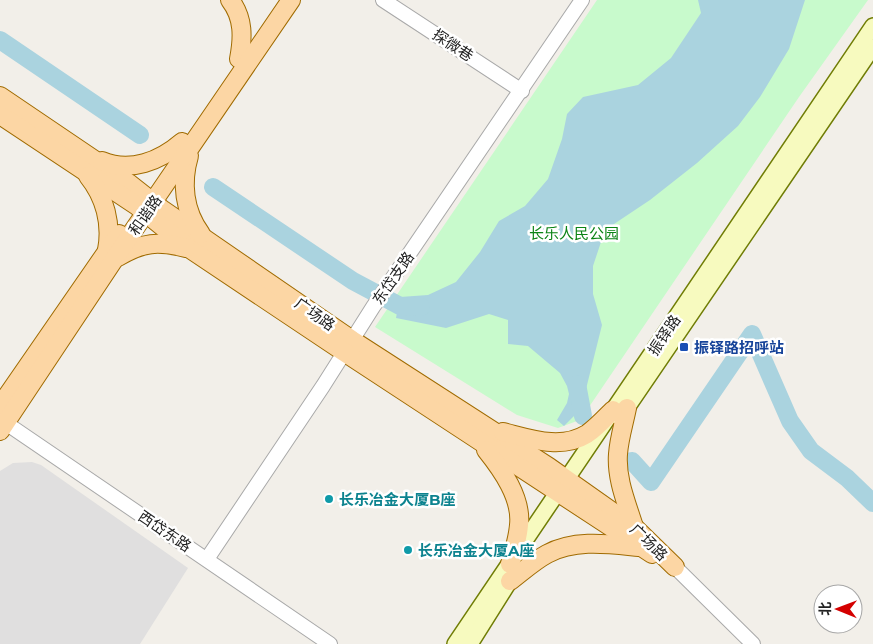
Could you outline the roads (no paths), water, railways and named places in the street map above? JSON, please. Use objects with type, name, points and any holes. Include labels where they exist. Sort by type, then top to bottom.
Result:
[{"type":"main road","points":[[230,0],[237,9],[241,22],[239,59]]},
{"type":"main road","name":"和谐路","points":[[187,144],[278,0]]},
{"type":"main road","name":"和谐路","points":[[2,424],[145,205],[291,0]]},
{"type":"main road","name":"振铎路","points":[[470,644],[567,489],[873,26]]},
{"type":"main road","name":"振铎路","points":[[620,409],[873,47]]},
{"type":"main road","name":"广场路","points":[[0,96],[83,161]]},
{"type":"main road","name":"广场路","points":[[0,115],[83,161],[130,184],[145,205],[197,243],[348,346],[567,489],[634,527],[674,567]]},
{"type":"main road","points":[[187,144],[186,197],[197,243],[147,244],[111,255],[106,212],[83,161],[127,166],[139,165],[187,144]]},
{"type":"main road","name":"和谐路","points":[[0,406],[111,255]]},
{"type":"main road","points":[[484,435],[552,442],[571,441],[588,433],[620,409]]},
{"type":"main road","points":[[620,409],[618,466],[634,527]]},
{"type":"main road","points":[[484,435],[510,487],[516,504],[520,524],[510,564]]},
{"type":"main road","name":"振铎路","points":[[455,644],[510,564],[567,489]]},
{"type":"main road","name":"广场路","points":[[567,489],[639,547],[674,567]]},
{"type":"main road","points":[[510,581],[547,555],[566,547],[580,544],[639,547]]},
{"type":"street","name":"探微巷","points":[[383,0],[522,91]]},
{"type":"street","name":"东岱支路","points":[[207,559],[373,307],[522,91],[582,0]]},
{"type":"street","name":"西岱东路","points":[[2,424],[207,559],[330,644]]},
{"type":"street","points":[[674,567],[754,644]]},
{"type":"water","points":[[698,0],[805,0],[789,49],[760,97],[738,126],[697,163],[650,200],[605,230],[593,266],[593,294],[602,325],[581,409],[564,426],[557,420],[567,403],[569,394],[567,386],[560,373],[528,346],[508,344],[508,320],[489,314],[446,328],[396,318],[400,297],[428,295],[456,282],[480,252],[499,221],[525,206],[548,179],[562,139],[567,114],[583,97],[638,85],[671,58],[701,13]]},
{"type":"waterway","points":[[0,40],[140,135]]},
{"type":"waterway","points":[[213,187],[353,281],[400,306],[421,307]]},
{"type":"waterway","points":[[632,461],[651,482],[752,334],[790,421],[811,451],[847,478],[873,503]]},
{"type":"waterway","points":[[577,384],[583,416]]},
{"type":"place","name":"振铎路招呼站","points":[[684,347]]},
{"type":"place","name":"长乐冶金大厦B座","points":[[329,499]]},
{"type":"place","name":"长乐冶金大厦A座","points":[[408,550]]},
{"type":"park label","name":"长乐人民公园","points":[[574,233]]}]
